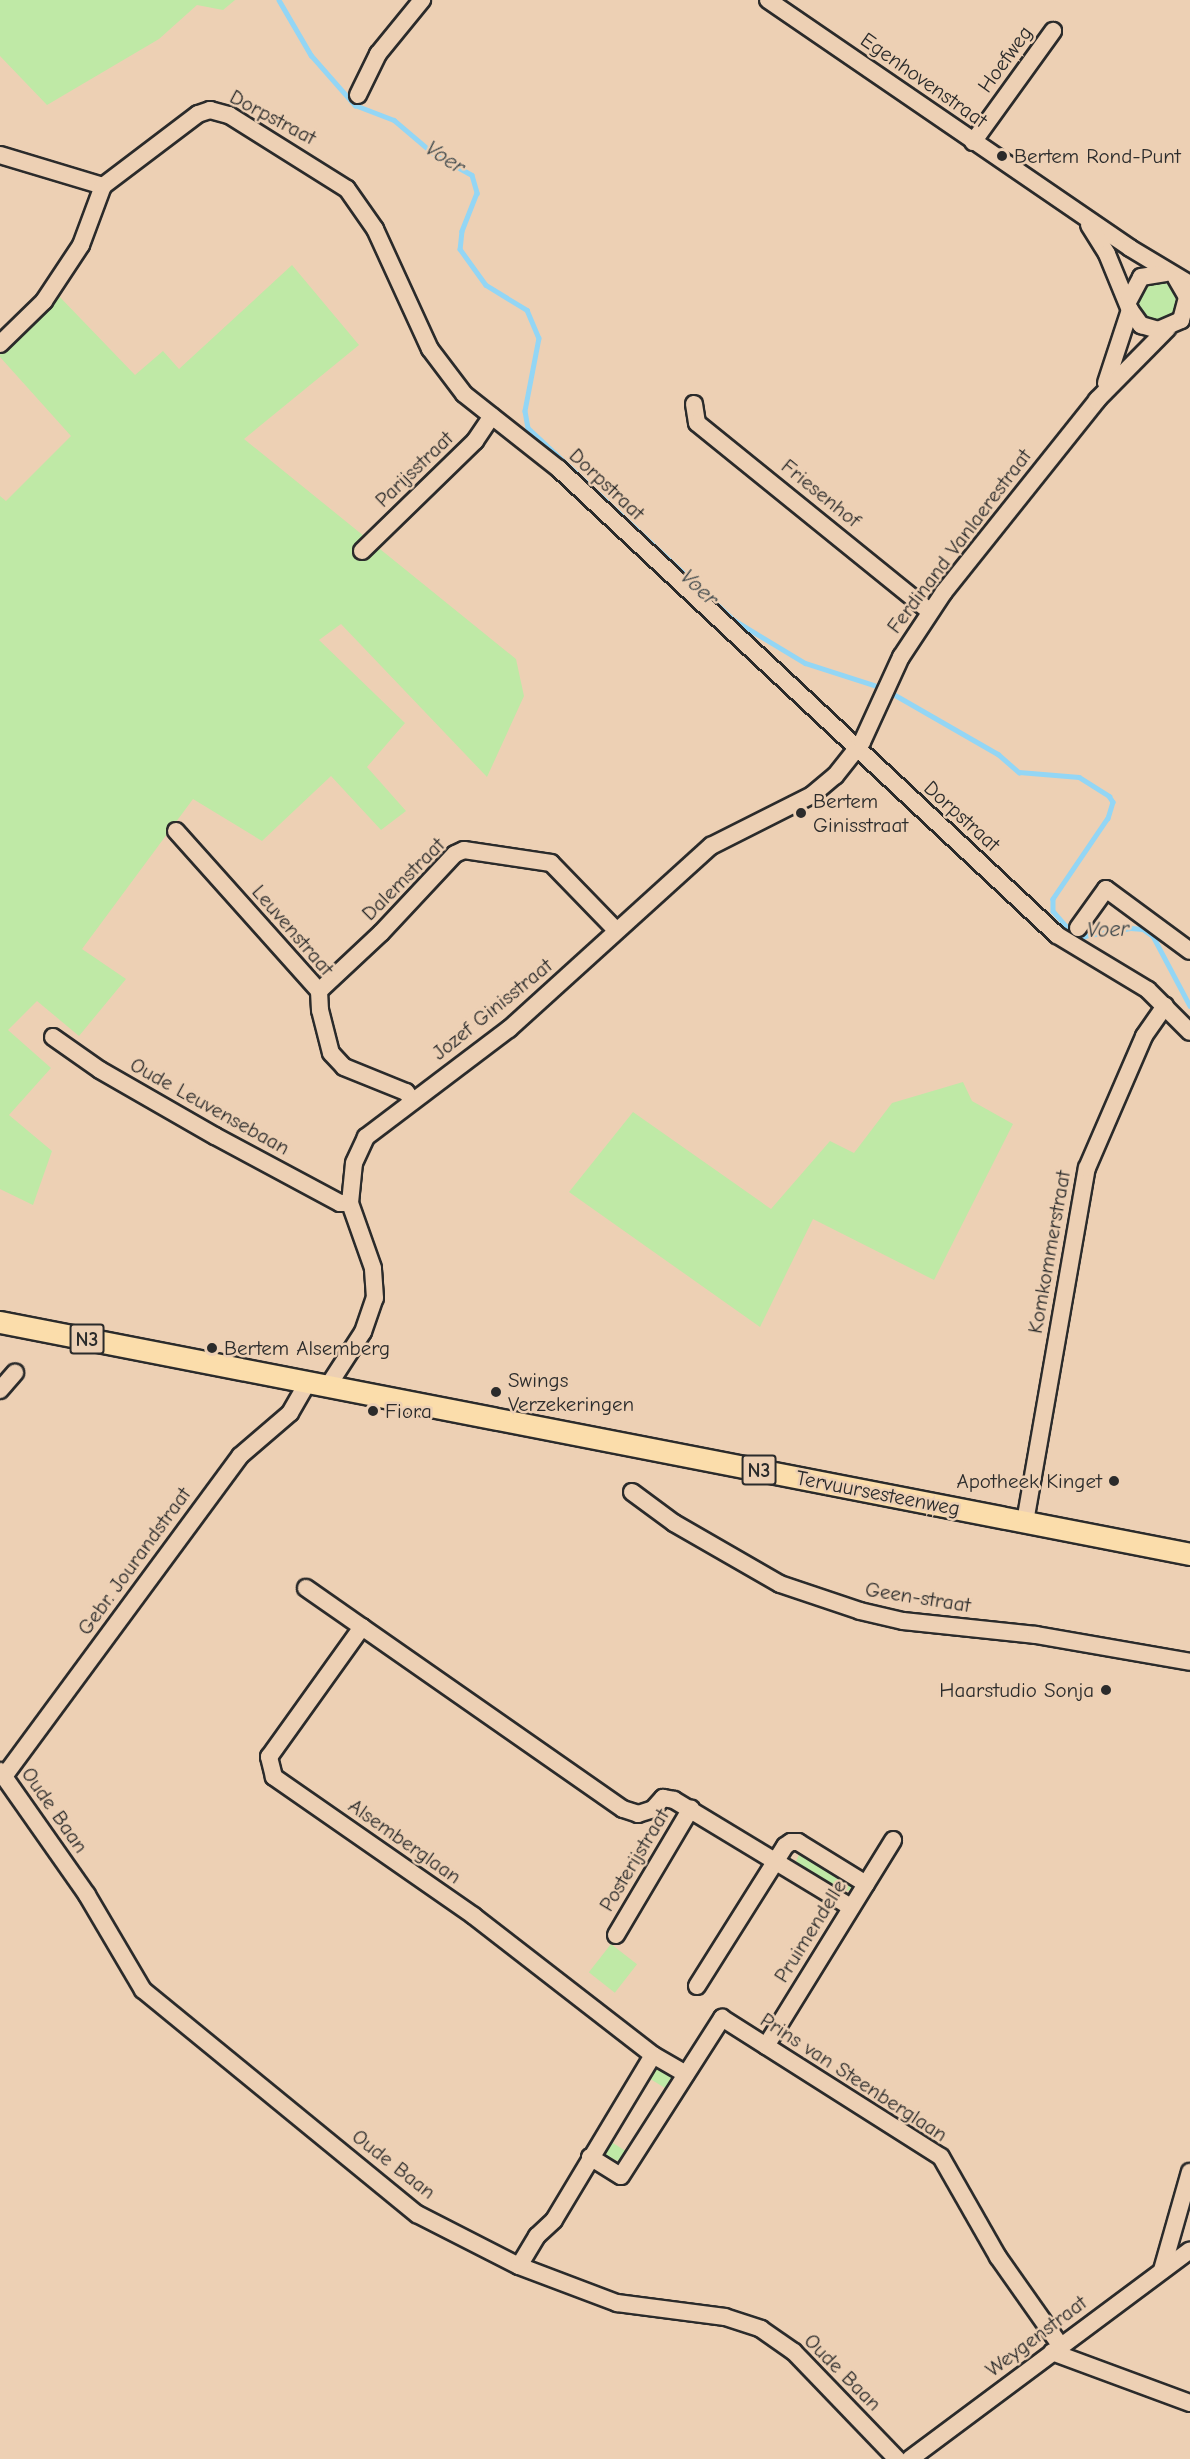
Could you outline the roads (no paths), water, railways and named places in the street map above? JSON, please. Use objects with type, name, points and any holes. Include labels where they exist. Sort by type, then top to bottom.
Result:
[{"type":"main road","name":"Tervuursesteenweg","points":[[0,1322],[1190,1554]]},
{"type":"street","points":[[358,95],[378,54],[422,0]]},
{"type":"street","name":"Egenhovenstraat","points":[[768,0],[1083,217],[1170,274],[1190,284]]},
{"type":"street","name":"Hoefweg","points":[[973,142],[1053,31]]},
{"type":"street","name":"Dorpstraat","points":[[103,186],[198,114],[210,110],[229,115],[347,189],[375,229],[430,349],[464,394],[559,469],[1057,935],[1122,972],[1165,1006],[1190,1032]]},
{"type":"street","points":[[0,155],[103,186],[81,246],[44,301],[0,344]]},
{"type":"street","name":"Egenhovenstraat","points":[[1083,217],[1105,250],[1129,305],[1141,325],[1179,322]]},
{"type":"street","points":[[1129,305],[1141,277],[1170,274],[1187,297],[1179,322]]},
{"type":"street","name":"Ferdinand Vanlaerestraat","points":[[1097,400],[1111,372],[1129,305]]},
{"type":"street","name":"Ferdinand Vanlaerestraat","points":[[857,750],[884,693],[930,612],[1097,400],[1179,322]]},
{"type":"street","name":"Friesenhof","points":[[694,404],[697,423],[930,612]]},
{"type":"street","name":"Parijsstraat","points":[[362,551],[476,441],[492,416]]},
{"type":"street","name":"Jozef Ginisstraat","points":[[318,1384],[363,1332],[375,1298],[373,1268],[350,1203],[354,1163],[366,1137],[412,1100],[509,1029],[711,846],[818,791],[857,750]]},
{"type":"street","name":"Leuvenstraat","points":[[176,831],[319,991],[331,1053],[344,1067],[406,1092],[412,1100]]},
{"type":"street","name":"Dalemstraat","points":[[319,991],[381,933],[455,854],[464,850],[551,863],[616,930]]},
{"type":"street","points":[[1078,928],[1106,889],[1190,951]]},
{"type":"street","name":"Komkommerstraat","points":[[1025,1522],[1087,1168],[1144,1036],[1165,1006]]},
{"type":"street","name":"Oude Leuvensebaan","points":[[54,1037],[100,1070],[215,1136],[340,1203],[350,1203]]},
{"type":"street","points":[[0,1390],[15,1373]]},
{"type":"street","name":"Gebr. Jourandstraat","points":[[2,1773],[240,1456],[290,1413],[318,1384]]},
{"type":"street","name":"Geen-straat","points":[[632,1492],[674,1523],[780,1584],[860,1611],[903,1622],[1036,1635],[1190,1662]]},
{"type":"street","points":[[306,1588],[623,1809],[638,1814],[669,1798],[691,1808],[851,1907]]},
{"type":"street","name":"Alsemberglaan","points":[[362,1627],[269,1757],[274,1776],[474,1916],[653,2055],[686,2074]]},
{"type":"street","name":"Oude Baan","points":[[2,1773],[87,1895],[143,1990],[417,2214],[519,2266],[617,2303],[725,2317],[761,2329],[794,2352],[897,2459]]},
{"type":"street","name":"Posterijstraat","points":[[616,1935],[691,1808]]},
{"type":"street","name":"Pruimendelle","points":[[766,2046],[893,1840]]},
{"type":"street","points":[[697,1986],[785,1846],[798,1842],[866,1884]]},
{"type":"street","name":"Prins van Steenberglaan","points":[[686,2074],[722,2018],[941,2157],[998,2257],[1056,2348]]},
{"type":"street","points":[[519,2266],[537,2236],[554,2220],[653,2055]]},
{"type":"street","points":[[590,2157],[621,2176],[686,2074]]},
{"type":"street","points":[[1162,2270],[1190,2172]]},
{"type":"street","name":"Weygenstraat","points":[[910,2459],[1190,2250]]},
{"type":"street","points":[[1056,2348],[1190,2403]]},
{"type":"waterway","name":"Voer","points":[[279,0],[311,55],[355,105],[394,120],[434,154],[472,175],[477,193],[462,231],[460,249],[486,285],[527,310],[539,338],[525,411],[528,428],[734,620],[805,663],[883,688]]},
{"type":"waterway","name":"Voer","points":[[890,692],[998,754],[1019,772],[1079,777],[1109,796],[1113,802],[1108,818],[1053,899],[1053,911],[1066,926],[1084,936],[1131,928],[1143,929],[1153,936],[1190,1006]]},
{"type":"place","name":"Bertem Rond-Punt","points":[[1002,156]]},
{"type":"place","name":"Bertem Ginisstraat","points":[[801,813]]},
{"type":"place","name":"Bertem Alsemberg","points":[[212,1348]]},
{"type":"place","name":"Swings Verzekeringen","points":[[496,1392]]},
{"type":"place","name":"Fiora","points":[[373,1411]]},
{"type":"place","name":"Apotheek Kinget","points":[[1114,1481]]},
{"type":"place","name":"Haarstudio Sonja","points":[[1106,1690]]}]
